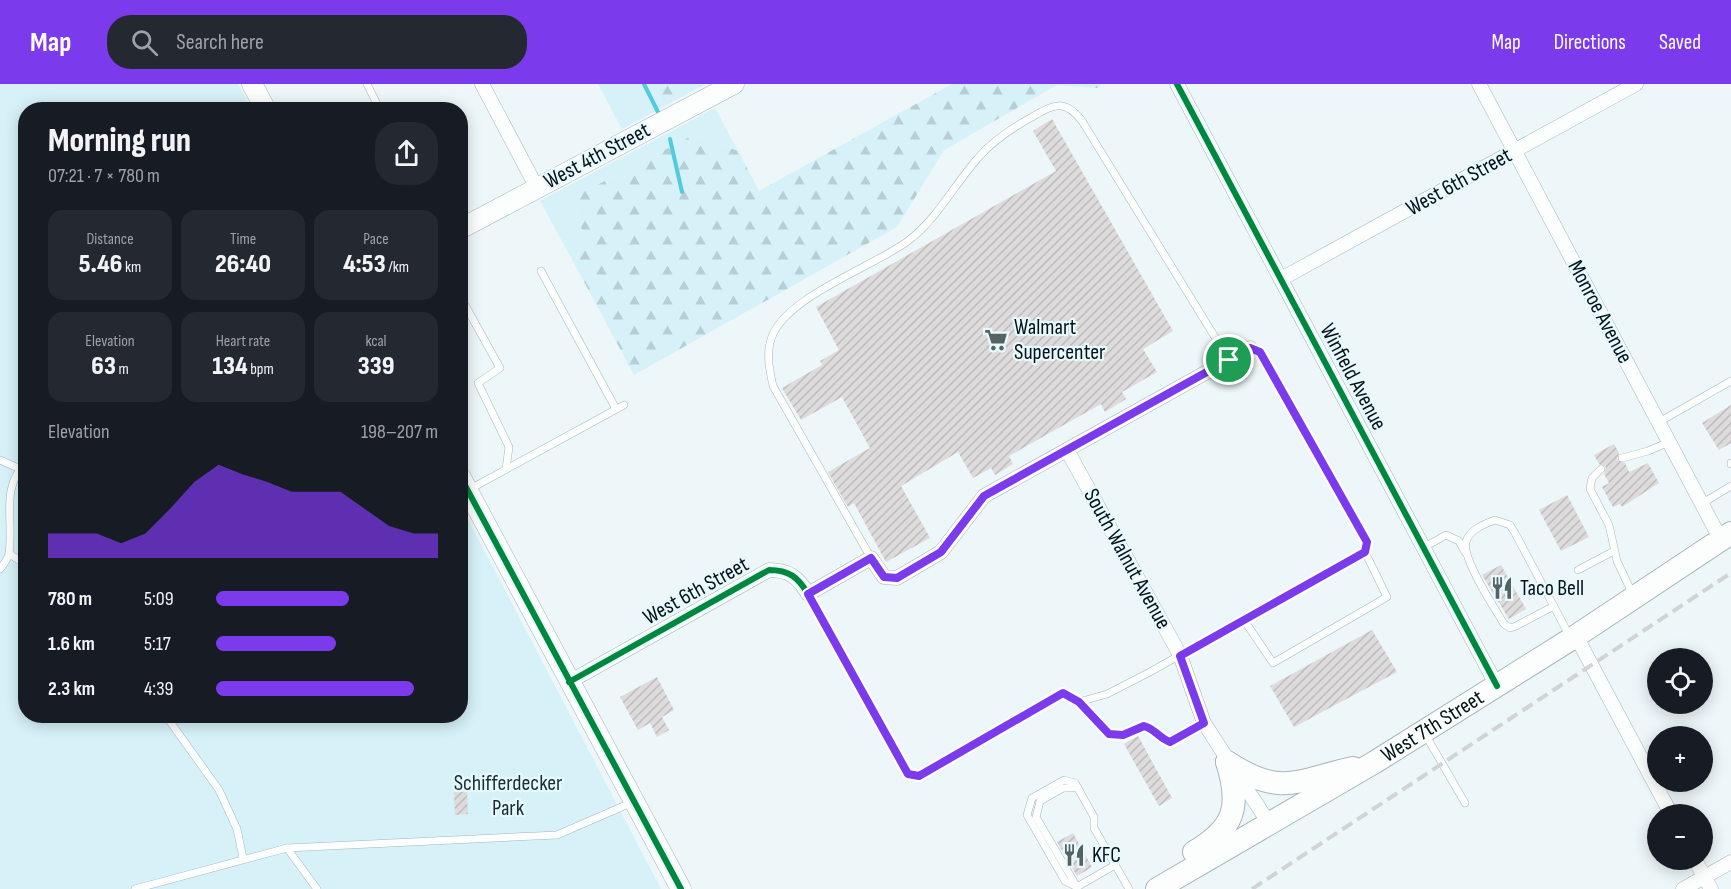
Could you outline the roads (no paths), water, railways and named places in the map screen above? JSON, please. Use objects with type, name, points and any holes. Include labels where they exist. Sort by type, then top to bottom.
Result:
[{"type":"main road","name":"West 4th Street","points":[[468,225],[734,84]]},
{"type":"main road","points":[[254,85],[262,102]]},
{"type":"main road","points":[[468,491],[681,889]]},
{"type":"main road","name":"West 7th Street","points":[[1163,886],[1270,825],[1424,732],[1726,536]]},
{"type":"main road","points":[[1227,762],[1253,778],[1284,785],[1375,762]]},
{"type":"main road","points":[[1163,886],[1191,854],[1224,832],[1233,811],[1234,799],[1234,783],[1227,762]]},
{"type":"street","points":[[482,84],[537,188]]},
{"type":"street","name":"Winfield Avenue","points":[[1177,84],[1497,686]]},
{"type":"street","name":"Monroe Avenue","points":[[1479,84],[1701,504],[1726,536]]},
{"type":"street","name":"West 6th Street","points":[[1281,279],[1636,84]]},
{"type":"street","points":[[808,594],[871,558],[884,577],[897,578],[941,552],[984,496],[1250,348]]},
{"type":"street","name":"South Walnut Avenue","points":[[1067,450],[1180,656],[1204,723],[1227,762],[1270,825]]},
{"type":"street","name":"West 6th Street","points":[[569,682],[769,570],[784,570],[795,576],[808,594]]},
{"type":"street","points":[[1573,637],[1665,804]]},
{"type":"street","points":[[1683,889],[1708,883],[1731,862]]},
{"type":"lane","points":[[367,84],[376,102]]},
{"type":"lane","points":[[871,558],[774,386],[768,361],[774,333],[794,308],[908,241],[929,222],[978,158],[997,138],[1047,108],[1059,105],[1073,109],[1082,121],[1229,360]]},
{"type":"lane","points":[[541,271],[616,409]]},
{"type":"lane","points":[[468,310],[500,368],[478,383],[509,447],[506,469]]},
{"type":"lane","points":[[1244,620],[1273,663],[1387,597],[1365,552],[1367,542],[1260,352],[1250,348]]},
{"type":"lane","points":[[1659,422],[1731,381]]},
{"type":"lane","points":[[468,482],[506,469],[624,405]]},
{"type":"lane","points":[[1622,458],[1648,452],[1669,442]]},
{"type":"lane","points":[[0,460],[18,468],[8,488],[6,499],[9,554],[0,569]]},
{"type":"lane","points":[[1601,469],[1592,478],[1590,489],[1609,525],[1614,551],[1634,597]]},
{"type":"lane","points":[[1701,504],[1731,486]]},
{"type":"lane","points":[[1466,554],[1466,541],[1477,529],[1495,520],[1510,525],[1573,637]]},
{"type":"lane","points":[[1423,548],[1446,535],[1453,536],[1466,554],[1498,615],[1510,628],[1554,606]]},
{"type":"lane","points":[[1578,570],[1614,551]]},
{"type":"lane","points":[[1079,702],[1107,694],[1180,656],[1365,552]]},
{"type":"lane","points":[[9,554],[18,560]]},
{"type":"lane","points":[[808,594],[908,774],[919,776],[1063,693],[1079,702],[1109,734],[1123,735],[1144,726],[1154,729],[1160,738],[1170,742],[1204,723]]},
{"type":"lane","points":[[171,723],[225,800],[237,829],[243,858]]},
{"type":"lane","points":[[1424,732],[1465,803]]},
{"type":"lane","points":[[1115,865],[1077,887],[1065,881],[1027,815],[1032,798],[1064,780],[1075,783],[1094,817],[1094,828],[1129,889]]},
{"type":"lane","points":[[135,889],[243,858],[287,848],[556,835],[633,802]]},
{"type":"lane","points":[[287,848],[317,889]]},
{"type":"waterway","points":[[644,84],[660,116]]},
{"type":"waterway","points":[[670,139],[682,192]]},
{"type":"railway","points":[[1252,889],[1731,573]]},
{"type":"place","name":"Walmart Supercenter","points":[[996,340]]},
{"type":"place","name":"Taco Bell","points":[[1502,588]]},
{"type":"place","name":"KFC","points":[[1074,855]]},
{"type":"park label","name":"Schifferdecker Park","points":[[508,796]]}]
